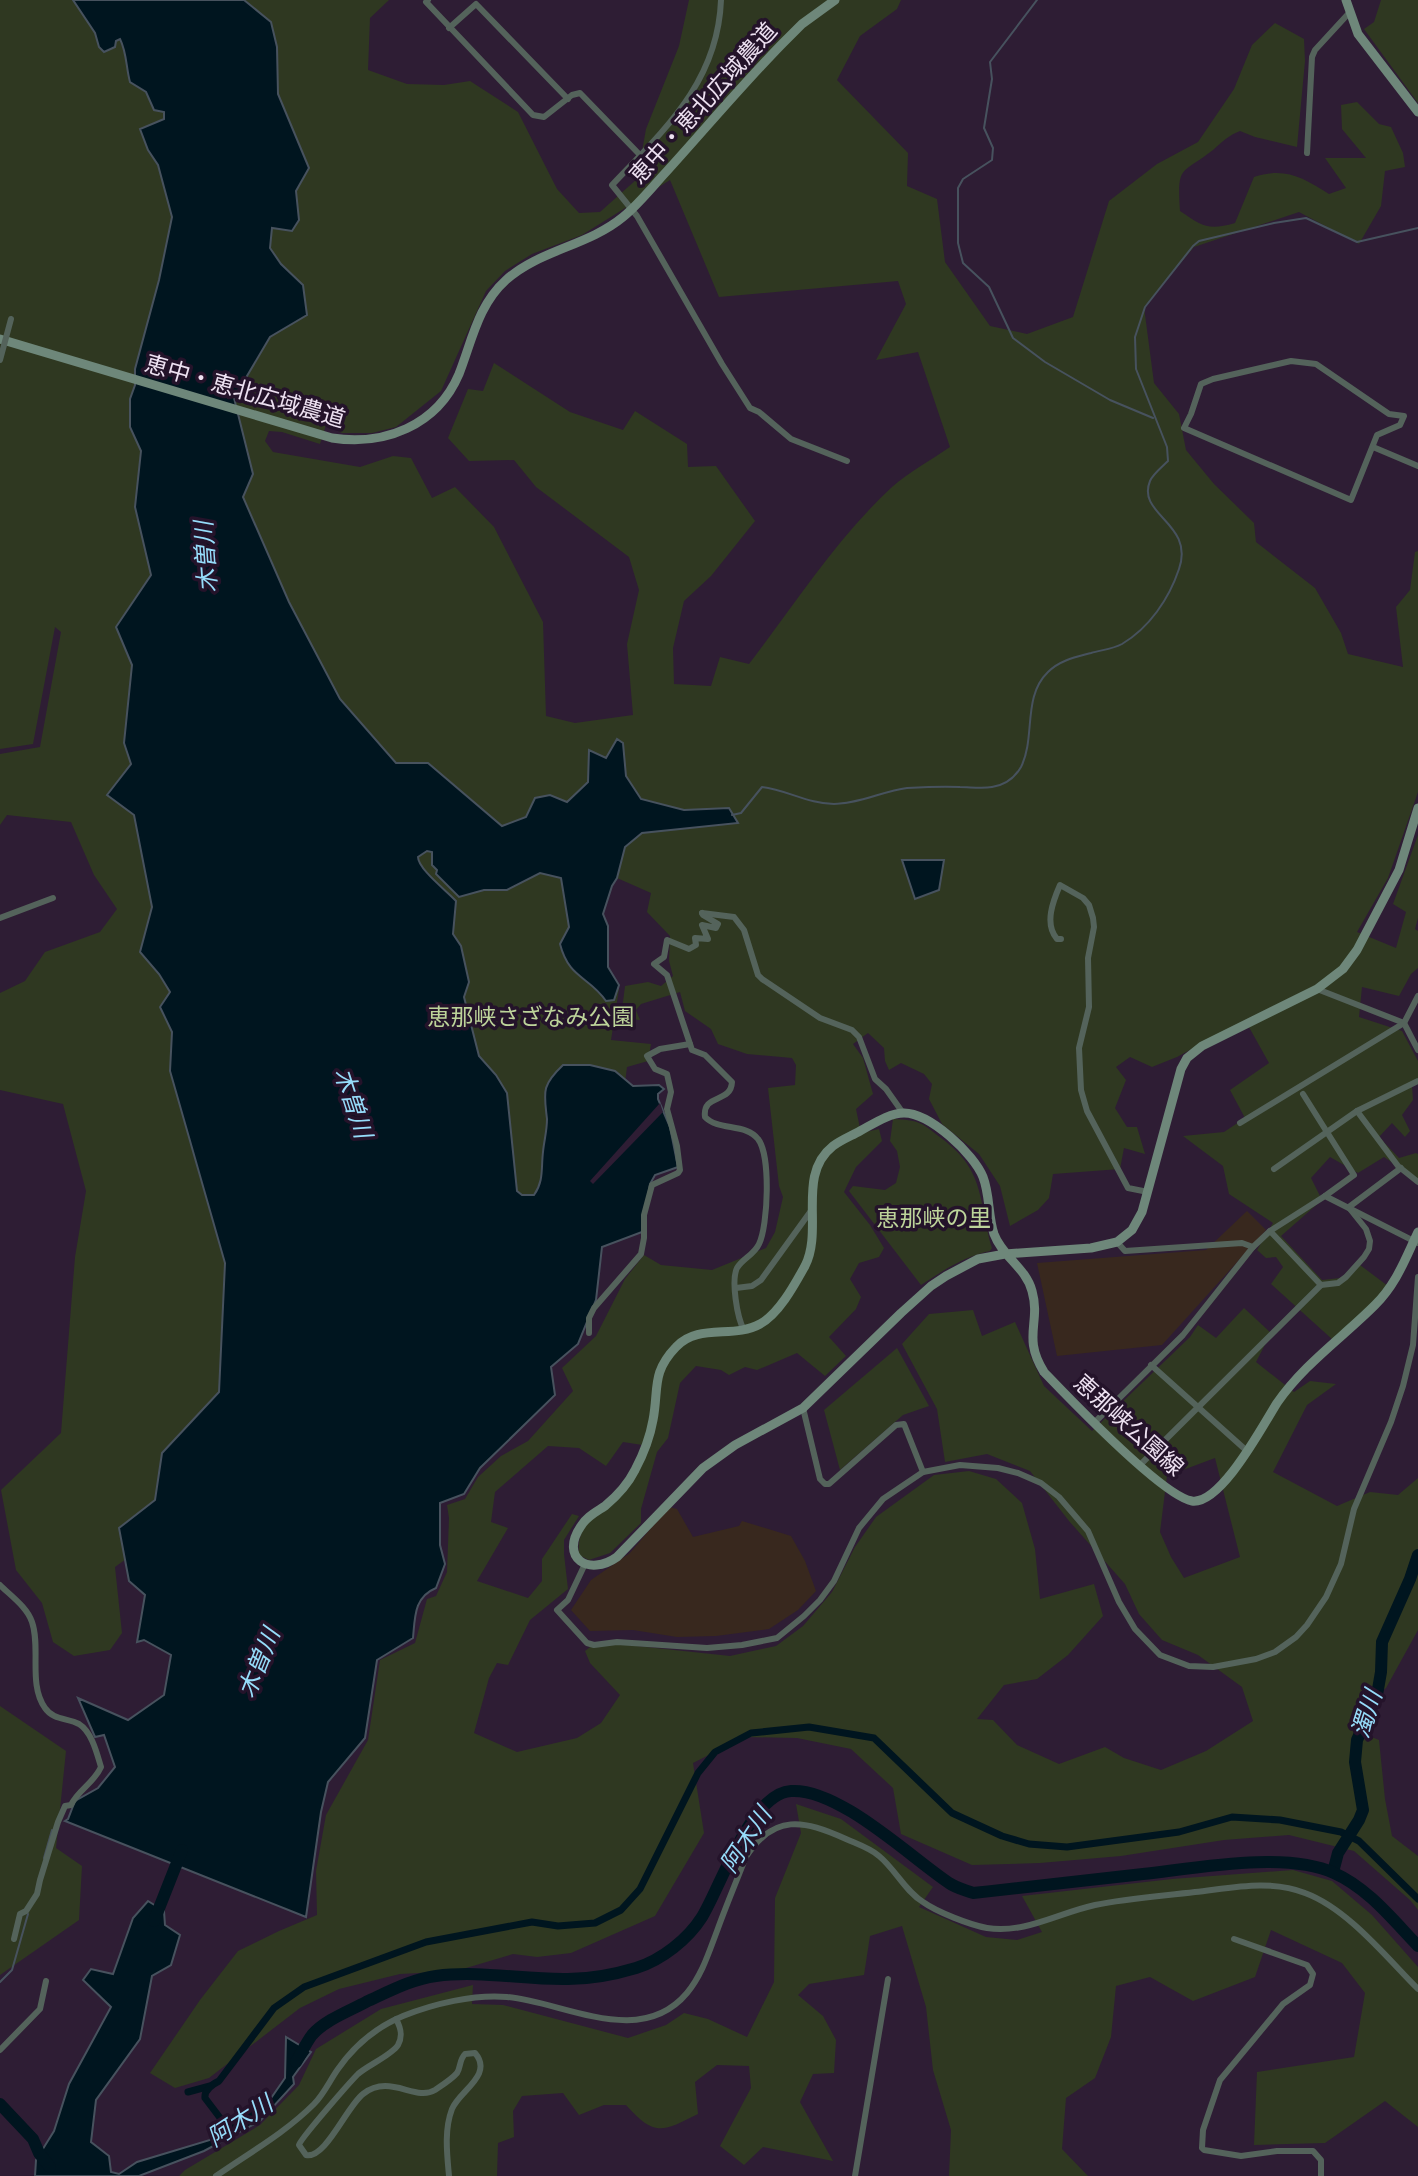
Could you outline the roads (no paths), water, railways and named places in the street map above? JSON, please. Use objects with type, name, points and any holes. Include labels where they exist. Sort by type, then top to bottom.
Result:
[{"type":"street","points":[[428,0],[426,2],[449,28],[533,115],[544,117],[576,94],[583,95],[640,155]]},
{"type":"street","points":[[721,0],[719,28],[698,85],[681,110],[611,186],[632,209],[750,408],[759,412],[791,439],[847,461]]},
{"type":"street","name":"恵中・恵北広域農道","points":[[0,339],[331,438],[352,441],[378,439],[417,425],[461,381],[481,313],[496,290],[530,263],[576,245],[632,209],[782,44],[802,24],[835,0]]},
{"type":"street","points":[[1346,0],[1358,34],[1418,112]]},
{"type":"street","points":[[449,28],[476,4],[568,99]]},
{"type":"street","points":[[1307,153],[1312,57],[1315,50],[1349,13]]},
{"type":"street","points":[[0,360],[11,318]]},
{"type":"street","points":[[1305,361],[1316,364],[1389,414],[1404,416],[1400,425],[1377,435],[1373,447],[1351,500],[1184,428],[1201,384],[1272,365],[1305,361]]},
{"type":"street","points":[[1373,447],[1418,466]]},
{"type":"street","points":[[744,1330],[736,1312],[736,1270],[760,1242],[766,1196],[766,1155],[752,1133],[711,1122],[705,1117],[704,1108],[707,1103],[727,1095],[732,1083],[705,1055],[692,1050],[667,975],[654,964],[664,957],[667,940],[689,948],[696,945],[695,937],[708,939],[702,925],[716,928],[718,924],[702,913],[734,917],[744,930],[758,975],[820,1018],[852,1030],[859,1037],[876,1079],[903,1112],[831,1147],[821,1160],[815,1174],[811,1247],[805,1265],[772,1315],[761,1324],[744,1330],[695,1335],[683,1341],[672,1352],[656,1381],[652,1428],[634,1472],[623,1489],[585,1520],[576,1535],[573,1552],[584,1564],[598,1566],[611,1561],[713,1460],[803,1408],[931,1286],[971,1261],[1005,1254],[1091,1248],[1117,1242],[1132,1230],[1143,1212],[1176,1082],[1187,1058],[1202,1046],[1317,989],[1343,969],[1357,950],[1399,870],[1418,808]]},
{"type":"street","points":[[1061,939],[1057,939],[1052,933],[1051,911],[1060,885],[1074,891],[1089,905],[1094,927],[1088,958],[1089,1007],[1079,1048],[1081,1090],[1087,1111],[1128,1188],[1148,1192]]},
{"type":"street","points":[[0,918],[53,898]]},
{"type":"street","points":[[1317,989],[1404,1023],[1418,1050]]},
{"type":"street","points":[[1240,1123],[1404,1023],[1418,996]]},
{"type":"street","points":[[589,1333],[589,1318],[594,1308],[643,1249],[643,1215],[652,1185],[680,1170],[667,1109],[671,1084],[667,1074],[655,1069],[647,1056],[660,1049],[690,1044]]},
{"type":"street","points":[[1273,1170],[1357,1111],[1418,1082]]},
{"type":"street","points":[[1094,1423],[1182,1335],[1253,1247],[1270,1231],[1354,1175],[1303,1094]]},
{"type":"street","points":[[1357,1111],[1401,1168],[1418,1182]]},
{"type":"street","name":"恵那峡公園線","points":[[903,1112],[922,1117],[954,1140],[974,1161],[983,1178],[994,1234],[1005,1254],[1024,1275],[1032,1290],[1034,1307],[1031,1339],[1036,1359],[1044,1372],[1140,1465],[1176,1494],[1195,1501],[1204,1499],[1219,1487],[1247,1451],[1295,1378],[1376,1304],[1400,1273],[1417,1239]]},
{"type":"street","points":[[1349,1207],[1401,1168]]},
{"type":"street","points":[[1325,1196],[1417,1239]]},
{"type":"street","points":[[1140,1465],[1321,1285],[1338,1283],[1346,1277],[1369,1249],[1370,1241],[1366,1229],[1349,1207]]},
{"type":"street","points":[[736,1288],[752,1286],[761,1280],[813,1208]]},
{"type":"street","points":[[1270,1231],[1321,1285]]},
{"type":"street","points":[[1117,1242],[1125,1251],[1242,1243],[1253,1247]]},
{"type":"street","points":[[584,1564],[568,1600],[557,1611],[587,1643],[594,1645],[617,1642],[707,1648],[777,1638],[820,1600],[834,1581],[859,1528],[883,1499],[923,1472],[976,1465],[1018,1473],[1041,1483],[1059,1497],[1088,1531],[1119,1602],[1135,1629],[1160,1655],[1189,1666],[1213,1667],[1256,1659],[1275,1652],[1296,1637],[1326,1597],[1341,1564],[1354,1509],[1391,1422],[1403,1386],[1413,1345],[1418,1277]]},
{"type":"street","points":[[1151,1365],[1247,1451]]},
{"type":"street","points":[[803,1408],[820,1479],[825,1484],[829,1485],[896,1424],[904,1424],[923,1472]]},
{"type":"street","points":[[0,1586],[24,1608],[32,1623],[37,1682],[43,1706],[59,1718],[83,1727],[93,1742],[102,1767],[97,1776],[74,1798],[71,1805],[65,1805],[37,1894],[26,1911],[20,1914],[14,1940]]},
{"type":"street","points":[[216,2176],[273,2138],[314,2104],[354,2050],[375,2032],[396,2020],[456,2002],[491,1997],[518,1999],[617,2021],[650,2016],[665,2010],[686,1993],[701,1971],[753,1845],[772,1830],[793,1822],[815,1826],[871,1850],[921,1901],[985,1927],[1027,1927],[1095,1906],[1142,1898],[1259,1885],[1287,1888],[1313,1896],[1341,1914],[1418,1989]]},
{"type":"street","points":[[1234,1939],[1307,1965],[1313,1979],[1310,1985],[1283,2004],[1224,2075],[1211,2101],[1200,2144],[1204,2150],[1234,2156],[1277,2151],[1313,2151],[1321,2160],[1321,2176]]},
{"type":"street","points":[[855,2176],[888,1979]]},
{"type":"street","points":[[0,2050],[40,2009],[46,1981]]},
{"type":"street","points":[[396,2020],[401,2034],[395,2050],[357,2075],[320,2120],[306,2132],[299,2145],[306,2155],[317,2154],[360,2096],[380,2086],[396,2086],[425,2094],[435,2090],[457,2072],[465,2054],[475,2053],[481,2067],[477,2079],[453,2108],[446,2141],[449,2176]]},
{"type":"water","points":[[73,0],[244,0],[271,22],[277,47],[278,94],[309,168],[296,191],[299,220],[292,231],[272,228],[270,248],[281,264],[303,285],[307,315],[270,337],[234,398],[253,474],[243,497],[289,602],[340,699],[396,763],[428,763],[502,826],[526,817],[535,798],[550,795],[567,802],[588,782],[589,750],[606,758],[617,739],[623,743],[626,776],[641,799],[684,810],[729,808],[738,823],[642,833],[625,847],[603,914],[608,926],[608,967],[619,985],[614,1000],[606,1001],[574,971],[564,955],[560,944],[569,927],[561,878],[540,873],[507,890],[484,890],[459,897],[436,874],[437,870],[432,865],[432,852],[427,851],[418,857],[428,874],[456,901],[453,934],[461,946],[469,982],[464,997],[479,1056],[507,1093],[517,1191],[522,1195],[534,1195],[539,1185],[547,1123],[547,1084],[563,1065],[590,1065],[615,1071],[633,1086],[659,1085],[664,1089],[658,1094],[658,1099],[670,1127],[678,1167],[655,1175],[650,1184],[642,1232],[602,1247],[596,1300],[578,1344],[551,1367],[555,1395],[480,1468],[464,1494],[440,1503],[440,1545],[445,1564],[436,1588],[423,1597],[417,1608],[413,1638],[377,1660],[365,1738],[328,1782],[306,1917],[65,1821],[75,1801],[98,1788],[115,1767],[104,1735],[95,1737],[78,1698],[128,1720],[164,1695],[171,1655],[144,1640],[137,1642],[145,1595],[129,1581],[119,1528],[155,1500],[162,1453],[219,1392],[225,1263],[170,1071],[172,1032],[160,1007],[170,992],[140,952],[152,907],[134,815],[107,795],[131,764],[124,743],[132,665],[116,627],[151,575],[135,507],[141,451],[130,427],[130,399],[172,217],[158,165],[148,150],[140,129],[164,119],[164,112],[154,110],[146,92],[130,82],[120,39],[116,41],[115,47],[104,52]]},
{"type":"water","points":[[902,860],[944,860],[939,890],[915,899]]},
{"type":"water","points":[[148,1901],[164,1911],[165,1925],[180,1935],[171,1965],[152,1976],[140,2039],[96,2100],[91,2142],[109,2156],[111,2172],[119,2174],[137,2162],[210,2140],[224,2120],[240,2117],[256,2101],[269,2101],[285,2078],[286,2037],[311,2052],[293,2077],[294,2084],[260,2121],[204,2151],[139,2176],[35,2176],[36,2160],[54,2131],[69,2084],[111,2007],[83,1980],[91,1969],[113,1974],[133,1918]]},
{"type":"waterway","points":[[1037,0],[990,62],[992,79],[984,128],[993,148],[992,160],[963,179],[958,188],[958,243],[963,263],[989,287],[1013,338],[1045,362],[1110,400],[1153,418]]},
{"type":"waterway","points":[[732,815],[741,813],[762,787],[816,802],[834,804],[853,802],[907,788],[988,788],[1009,781],[1021,767],[1028,743],[1035,693],[1048,672],[1063,662],[1122,644],[1141,630],[1157,612],[1179,569],[1182,553],[1179,541],[1151,503],[1148,493],[1151,478],[1168,461],[1167,447],[1136,369],[1135,337],[1145,307],[1199,241],[1306,218],[1357,242],[1418,228]]},
{"type":"waterway","name":"濁川","points":[[1333,1872],[1338,1853],[1363,1810],[1355,1762],[1357,1740],[1377,1695],[1382,1642],[1418,1555]]},
{"type":"waterway","points":[[227,2127],[205,2098],[206,2092],[219,2081],[274,2008],[304,1987],[426,1942],[532,1922],[558,1926],[595,1923],[621,1910],[640,1889],[698,1773],[715,1752],[751,1733],[809,1727],[874,1738],[952,1813],[1002,1836],[1029,1844],[1067,1847],[1179,1832],[1232,1817],[1280,1820],[1341,1832],[1359,1841],[1418,1899]]},
{"type":"waterway","name":"阿木川","points":[[296,2062],[312,2035],[337,2016],[418,1980],[452,1974],[585,1978],[628,1970],[655,1960],[682,1941],[702,1917],[739,1843],[763,1807],[776,1796],[791,1791],[810,1793],[852,1812],[949,1883],[973,1893],[1214,1865],[1291,1863],[1314,1866],[1346,1879],[1379,1905],[1418,1946]]},
{"type":"waterway","points":[[44,1858],[52,1830]]},
{"type":"waterway","name":"木曽川","points":[[154,1921],[182,1850]]},
{"type":"waterway","points":[[0,1982],[12,1970],[28,1914]]},
{"type":"waterway","points":[[188,2092],[210,2086]]},
{"type":"waterway","points":[[0,2104],[33,2139],[39,2153],[50,2167]]},
{"type":"park label","name":"恵那峡さざなみ公園","points":[[531,1017]]},
{"type":"park label","name":"恵那峡の里","points":[[934,1218]]}]
